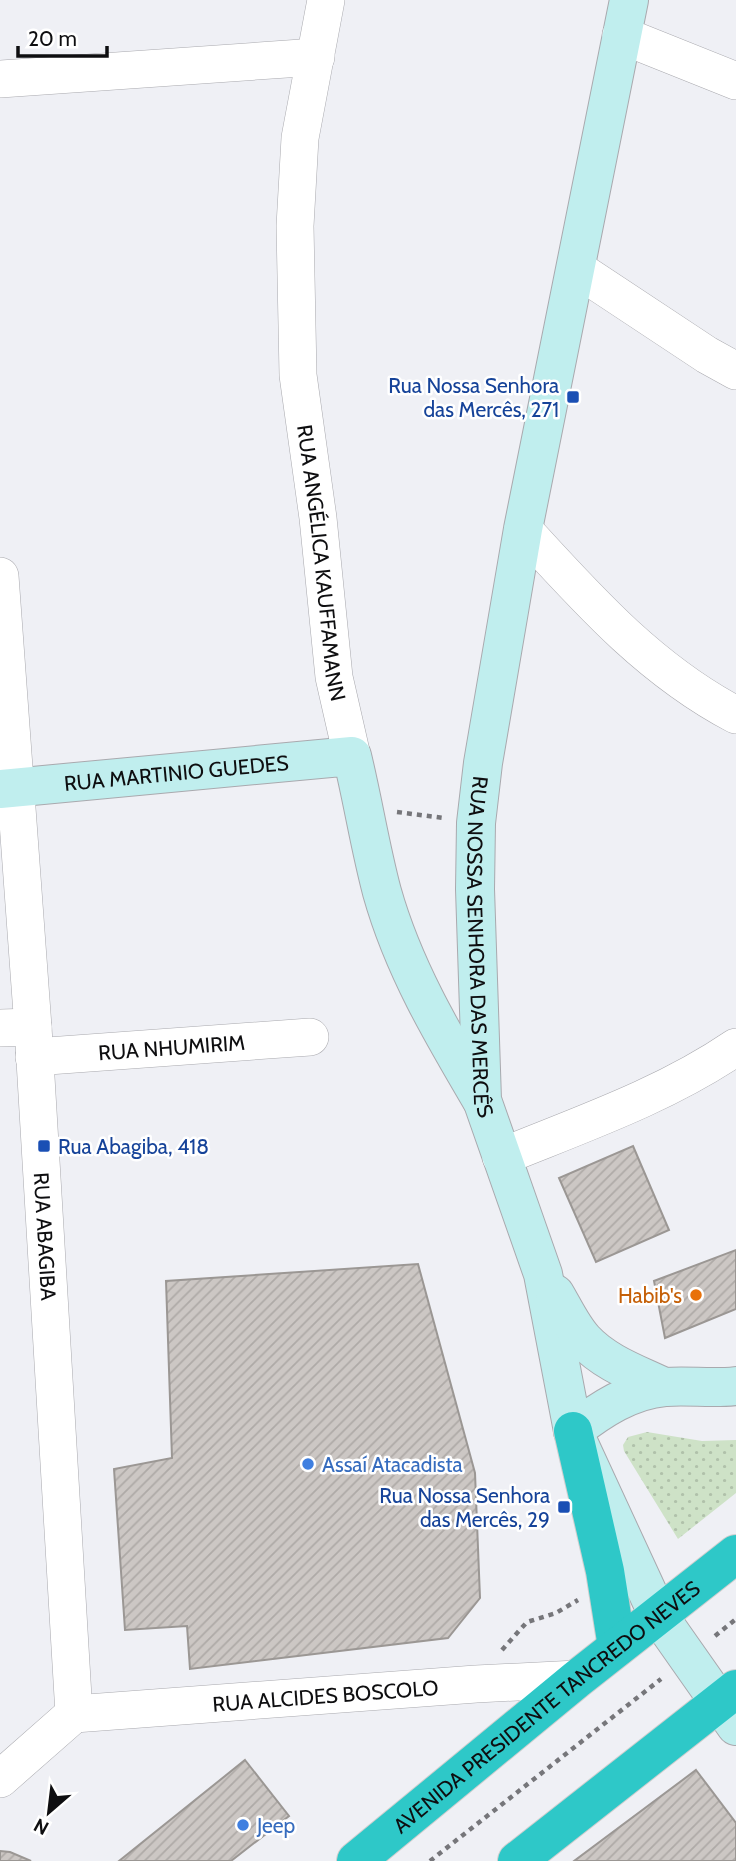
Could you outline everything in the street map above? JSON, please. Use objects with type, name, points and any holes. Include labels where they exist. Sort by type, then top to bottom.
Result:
[{"type":"highway","points":[[573,1431],[607,1582],[617,1647]]},
{"type":"highway","name":"AVENIDA PRESIDENTE TANCREDO NEVES","points":[[356,1861],[577,1679],[736,1553]]},
{"type":"highway","points":[[517,1861],[730,1706]]},
{"type":"main road","name":"RUA NOSSA SENHORA DAS MERCÊS","points":[[625,18],[577,269],[523,528],[483,763],[477,823],[475,889],[482,1100],[543,1274],[573,1431],[658,1615],[688,1658],[730,1706]]},
{"type":"main road","name":"RUA MARTINIO GUEDES","points":[[8,789],[352,756]]},
{"type":"main road","name":"RUA ANGÉLICA KAUFFAMANN","points":[[352,756],[383,893],[413,977],[433,1018],[482,1100]]},
{"type":"main road","points":[[543,1274],[583,1339],[610,1361],[664,1387]]},
{"type":"main road","points":[[573,1431],[600,1409],[630,1396],[664,1387],[736,1387]]},
{"type":"street","name":"RUA ANGÉLICA KAUFFAMANN","points":[[326,0],[300,138],[295,226],[298,375],[318,518],[334,677],[352,756]]},
{"type":"street","points":[[625,18],[736,81]]},
{"type":"street","points":[[0,79],[316,57]]},
{"type":"street","points":[[577,269],[707,355],[736,371]]},
{"type":"street","points":[[523,528],[580,592],[648,657],[736,715]]},
{"type":"street","name":"RUA ABAGIBA","points":[[1,598],[8,789],[22,1038],[74,1714]]},
{"type":"street","name":"RUA NHUMIRIM","points":[[22,1038],[310,1037]]},
{"type":"street","points":[[502,1157],[660,1093],[736,1047]]},
{"type":"street","name":"RUA ALCIDES BOSCOLO","points":[[74,1714],[577,1679]]},
{"type":"street","points":[[0,1779],[74,1714]]},
{"type":"path","points":[[365,808],[477,823]]},
{"type":"path","points":[[476,1684],[500,1651],[527,1622],[556,1613],[607,1582]]},
{"type":"path","points":[[430,1861],[736,1619]]},
{"type":"green space","points":[[647,1432],[702,1441],[736,1440],[736,1493],[678,1539],[624,1451],[623,1445],[628,1437]]},
{"type":"building","points":[[633,1146],[669,1230],[596,1262],[559,1178]]},
{"type":"building","name":"Habib's","points":[[736,1250],[736,1309],[665,1338],[654,1281]]},
{"type":"building","name":"Assaí Atacadista","points":[[418,1264],[475,1473],[480,1598],[448,1638],[190,1669],[187,1626],[125,1630],[114,1469],[172,1458],[166,1281]]},
{"type":"building","points":[[245,1760],[289,1816],[231,1861],[119,1861]]},
{"type":"building","points":[[696,1770],[736,1823],[736,1861],[574,1861]]},
{"type":"building","points":[[0,1851],[10,1852],[31,1861],[0,1861]]},
{"type":"place","name":"Rua Nossa Senhora das Mercês, 271","points":[[573,397]]},
{"type":"place","name":"Rua Abagiba, 418","points":[[44,1146]]},
{"type":"place","name":"Habib's","points":[[696,1295]]},
{"type":"place","name":"Assaí Atacadista","points":[[308,1464]]},
{"type":"place","name":"Rua Nossa Senhora das Mercês, 29","points":[[564,1507]]},
{"type":"place","name":"Jeep","points":[[243,1825]]}]
